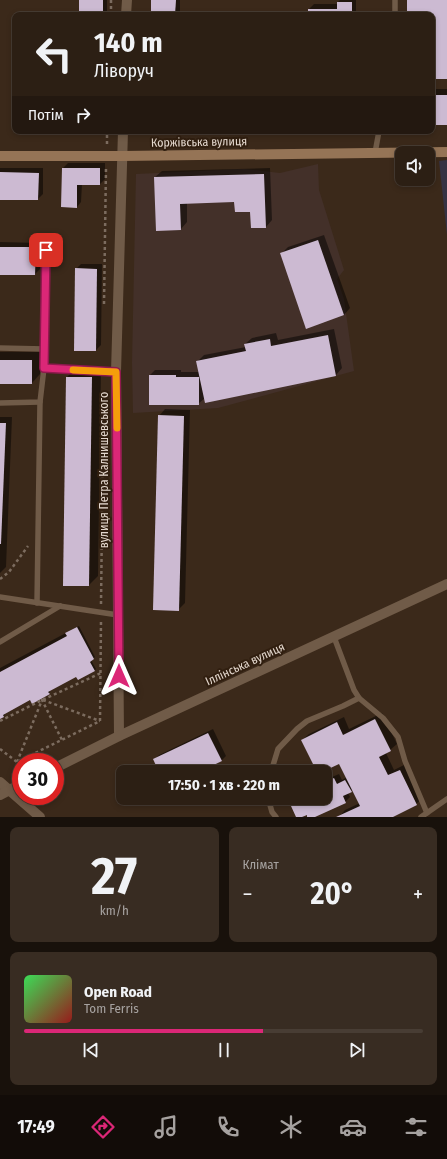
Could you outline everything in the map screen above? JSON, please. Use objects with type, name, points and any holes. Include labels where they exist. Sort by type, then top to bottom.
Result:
[{"type":"street","points":[[126,12],[127,0]]},
{"type":"street","name":"вулиця Петра Калнишевського","points":[[119,736],[116,372],[123,134]]},
{"type":"street","name":"Коржівська вулиця","points":[[0,156],[447,152]]},
{"type":"street","name":"Іллінська вулиця","points":[[64,764],[119,736],[447,584]]},
{"type":"street","points":[[0,782],[4,793],[40,817]]},
{"type":"lane","points":[[394,12],[395,0]]},
{"type":"lane","points":[[375,153],[378,134]]},
{"type":"lane","points":[[37,603],[40,402],[44,368],[46,250]]},
{"type":"lane","points":[[0,348],[44,348]]},
{"type":"lane","points":[[44,368],[116,372]]},
{"type":"lane","points":[[0,403],[40,402]]},
{"type":"lane","points":[[0,597],[118,615]]},
{"type":"lane","points":[[0,642],[60,606]]},
{"type":"lane","points":[[334,637],[354,690],[359,698],[383,718],[398,737],[405,761],[427,813]]},
{"type":"lane","points":[[273,765],[278,749],[307,721],[359,698]]},
{"type":"lane","points":[[421,817],[447,799]]},
{"type":"lane","points":[[270,805],[272,812],[276,817]]},
{"type":"path","points":[[110,12],[111,0]]},
{"type":"path","points":[[104,307],[107,134]]},
{"type":"path","points":[[100,721],[103,434]]},
{"type":"path","points":[[0,579],[9,572],[38,533]]},
{"type":"path","points":[[0,721],[101,673]]},
{"type":"path","points":[[42,700],[100,721]]},
{"type":"path","points":[[42,700],[62,740]]},
{"type":"path","points":[[21,753],[42,700]]},
{"type":"path","points":[[35,753],[100,721]]},
{"type":"path","points":[[0,749],[12,758]]},
{"type":"shaded area","points":[[447,160],[447,235],[439,161]]},
{"type":"shaded area","points":[[318,164],[319,190],[344,270],[337,279],[344,299],[354,371],[218,408],[133,413],[132,363],[136,174],[244,169],[280,173]]},
{"type":"building","points":[[79,0],[103,0],[103,12],[79,12]]},
{"type":"building","points":[[151,0],[176,0],[175,12],[151,12]]},
{"type":"building","points":[[407,0],[447,0],[447,79],[435,79],[435,12],[407,12]]},
{"type":"building","points":[[337,2],[352,2],[352,12],[308,12],[308,9],[337,9]]},
{"type":"building","points":[[435,95],[447,95],[447,125],[435,125]]},
{"type":"building","points":[[62,168],[100,168],[100,185],[77,185],[77,208],[61,207]]},
{"type":"building","points":[[0,172],[39,173],[38,200],[0,200]]},
{"type":"building","points":[[264,174],[266,228],[251,228],[250,212],[235,212],[234,202],[180,204],[181,230],[156,231],[154,177]]},
{"type":"building","points":[[318,240],[344,315],[306,329],[280,253]]},
{"type":"building","points":[[0,247],[36,247],[35,275],[0,275]]},
{"type":"building","points":[[75,268],[97,269],[96,351],[74,351]]},
{"type":"building","points":[[328,335],[336,376],[205,403],[196,361],[246,351],[244,344],[270,339],[271,346]]},
{"type":"building","points":[[0,360],[32,360],[32,384],[0,384]]},
{"type":"building","points":[[149,375],[199,377],[199,405],[149,405]]},
{"type":"building","points":[[66,377],[92,377],[89,586],[63,586]]},
{"type":"building","points":[[158,415],[184,416],[179,611],[153,610]]},
{"type":"building","points":[[0,423],[6,423],[1,544],[0,544]]},
{"type":"building","points":[[77,627],[94,659],[90,662],[95,671],[78,680],[76,677],[48,692],[50,694],[32,704],[30,700],[3,715],[4,717],[0,719],[0,672],[67,636],[65,633]]},
{"type":"building","points":[[375,719],[391,751],[379,757],[388,775],[400,770],[417,805],[393,817],[336,817],[360,806],[339,764],[332,767],[332,765],[314,765],[301,740],[337,722],[343,735]]},
{"type":"building","points":[[208,733],[222,761],[214,765],[156,765],[153,759]]},
{"type":"building","points":[[334,778],[337,784],[345,780],[352,792],[343,796],[346,803],[315,817],[307,817],[307,815],[296,817],[291,806],[293,805],[332,805],[332,779]]},
{"type":"slow traffic","points":[[73,370],[116,372],[117,428]]},
{"type":"route","points":[[46,250],[44,368],[116,372],[119,676]]}]
